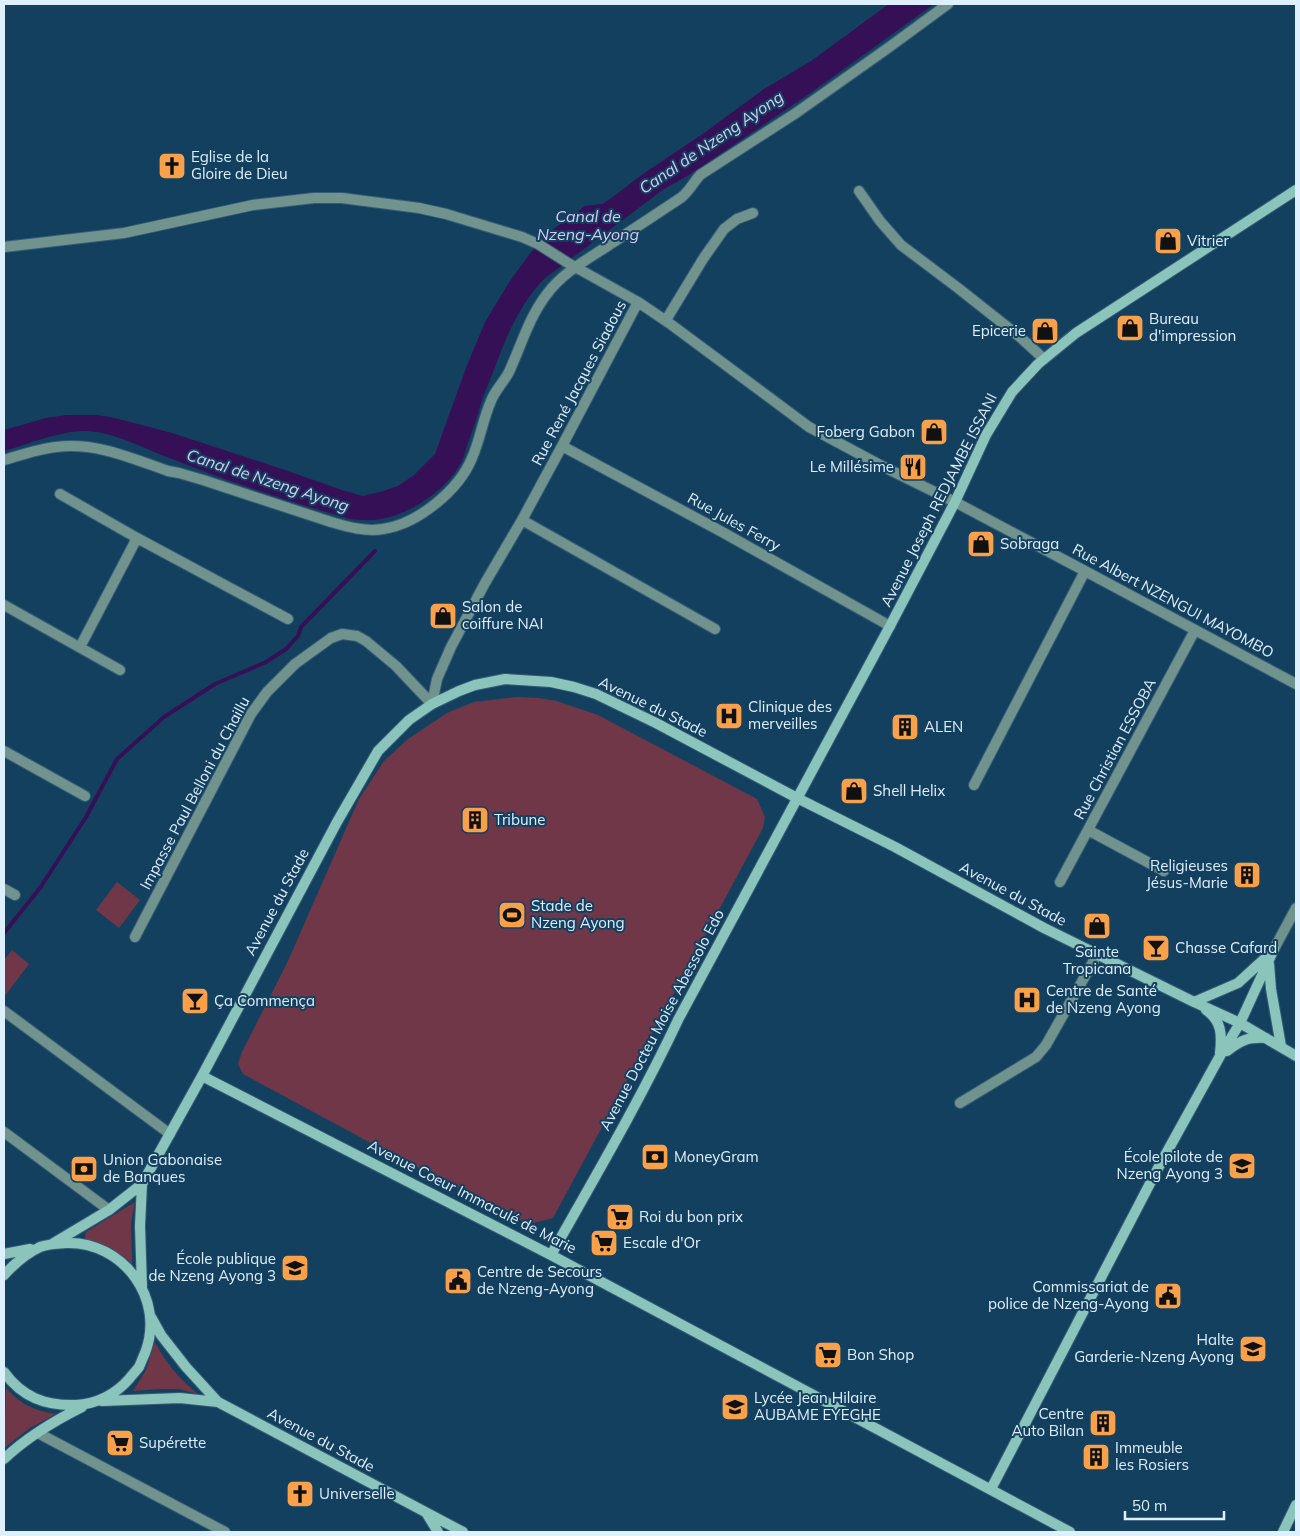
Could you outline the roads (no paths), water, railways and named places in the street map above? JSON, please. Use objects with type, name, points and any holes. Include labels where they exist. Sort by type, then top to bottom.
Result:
[{"type":"main road","name":"Avenue Joseph REDJAMBE ISSANI","points":[[797,798],[955,502],[986,435],[1016,387],[1044,359],[1076,333],[1296,190]]},
{"type":"main road","name":"Avenue du Stade","points":[[142,1184],[202,1076],[337,822],[378,751],[408,720],[432,704],[459,691],[505,679],[559,684],[596,694],[656,722],[797,798],[895,847],[1044,928],[1240,1023],[1296,1056]]},
{"type":"main road","name":"Avenue Docteu Moise Abessolo Edo","points":[[551,1255],[604,1162],[797,798]]},
{"type":"main road","points":[[1194,1002],[1238,983],[1274,950]]},
{"type":"main road","points":[[992,1489],[1156,1170],[1240,1023],[1274,950]]},
{"type":"main road","points":[[1274,950],[1270,960],[1269,972],[1280,1046]]},
{"type":"main road","points":[[1194,1002],[1214,1016],[1219,1026],[1222,1042],[1220,1056]]},
{"type":"main road","points":[[1220,1056],[1240,1041],[1251,1038],[1268,1038]]},
{"type":"main road","name":"Avenue Coeur Immaculé de Marie","points":[[202,1076],[551,1255],[1070,1532]]},
{"type":"main road","points":[[52,1244],[109,1210],[142,1184]]},
{"type":"main road","points":[[142,1184],[140,1226],[142,1287]]},
{"type":"main road","points":[[4,1254],[52,1244],[79,1243],[104,1250],[126,1266],[142,1287],[150,1316],[149,1342],[139,1367],[122,1387],[99,1401]]},
{"type":"main road","points":[[4,1275],[19,1259],[41,1247]]},
{"type":"main road","points":[[150,1316],[171,1349],[218,1402]]},
{"type":"main road","points":[[4,1372],[12,1383],[34,1398],[59,1406],[85,1405]]},
{"type":"main road","points":[[4,1459],[54,1421],[85,1405],[99,1401],[180,1398],[218,1402]]},
{"type":"main road","name":"Avenue du Stade","points":[[218,1402],[463,1532]]},
{"type":"main road","points":[[1282,1532],[1296,1504]]},
{"type":"main road","points":[[427,1513],[438,1532]]},
{"type":"street","points":[[4,460],[55,447],[96,447],[351,528],[382,530],[397,526],[416,517],[449,492],[465,471],[472,458],[494,393],[509,373],[532,316],[555,283],[572,265],[682,197],[690,190],[700,175],[799,110],[948,4]]},
{"type":"street","points":[[859,191],[884,227],[901,245],[1004,325],[1044,359]]},
{"type":"street","points":[[4,247],[124,233],[253,205],[314,198],[342,198],[398,204],[446,214],[513,234],[538,244],[638,302]]},
{"type":"street","points":[[666,320],[718,236],[731,223],[753,213]]},
{"type":"street","name":"Rue René Jacques Siadous","points":[[432,704],[436,679],[451,647],[485,583],[522,520],[638,302],[711,352],[809,427],[880,466],[955,502]]},
{"type":"street","name":"Rue Jules Ferry","points":[[562,446],[724,533],[890,626]]},
{"type":"street","points":[[60,494],[137,538],[288,619]]},
{"type":"street","name":"Rue Albert NZENGUI MAYOMBO","points":[[955,502],[1296,684]]},
{"type":"street","points":[[522,520],[715,629]]},
{"type":"street","points":[[80,647],[137,538]]},
{"type":"street","points":[[974,785],[1085,571]]},
{"type":"street","points":[[4,606],[120,670]]},
{"type":"street","name":"Rue Christian ESSOBA","points":[[1060,882],[1196,630]]},
{"type":"street","name":"Impasse Paul Belloni du Chaillu","points":[[135,937],[250,714],[267,692],[295,664],[331,638],[342,634],[356,636],[366,641],[396,666],[432,704]]},
{"type":"street","points":[[4,751],[85,796]]},
{"type":"street","points":[[1088,830],[1164,871]]},
{"type":"street","points":[[4,889],[15,895]]},
{"type":"street","points":[[1274,950],[1296,908]]},
{"type":"street","points":[[960,1103],[1036,1057],[1046,1046],[1097,955]]},
{"type":"street","points":[[4,1012],[170,1134]]},
{"type":"street","points":[[4,1132],[109,1210]]},
{"type":"street","points":[[38,1433],[225,1532]]},
{"type":"water","name":"Canal de Nzeng-Ayong","points":[[889,4],[934,4],[809,94],[689,175],[664,189],[544,279],[527,300],[507,336],[483,397],[462,461],[448,481],[428,499],[416,506],[381,519],[350,519],[260,491],[108,434],[96,432],[65,433],[4,451],[4,430],[46,418],[66,415],[98,415],[172,433],[363,496],[398,486],[414,475],[435,454],[485,322],[510,281],[531,252],[551,231],[585,206],[602,204],[610,199],[764,89],[811,61]]},
{"type":"waterway","points":[[4,933],[40,888],[86,817],[117,759],[164,717],[215,684],[266,662],[286,649],[298,636],[301,627],[375,551]]},
{"type":"place","name":"Eglise de la Gloire de Dieu","points":[[172,166]]},
{"type":"place","name":"Vitrier","points":[[1168,241]]},
{"type":"place","name":"Bureau d'impression","points":[[1130,328]]},
{"type":"place","name":"Epicerie","points":[[1045,331]]},
{"type":"place","name":"Foberg Gabon","points":[[934,432]]},
{"type":"place","name":"Le Millésime","points":[[913,467]]},
{"type":"place","name":"Sobraga","points":[[981,544]]},
{"type":"place","name":"Salon de coiffure NAI","points":[[443,616]]},
{"type":"place","name":"Clinique des merveilles","points":[[729,716]]},
{"type":"place","name":"ALEN","points":[[905,727]]},
{"type":"place","name":"Shell Helix","points":[[854,791]]},
{"type":"place","name":"Tribune","points":[[475,820]]},
{"type":"place","name":"Religieuses Jésus-Marie","points":[[1247,875]]},
{"type":"place","name":"Stade de Nzeng Ayong","points":[[512,915]]},
{"type":"place","name":"Sainte Tropicana","points":[[1097,926]]},
{"type":"place","name":"Chasse Cafard","points":[[1156,948]]},
{"type":"place","name":"Centre de Santé de Nzeng Ayong","points":[[1027,1000]]},
{"type":"place","name":"Ça Commença","points":[[195,1001]]},
{"type":"place","name":"MoneyGram","points":[[655,1157]]},
{"type":"place","name":"École pilote de Nzeng Ayong 3","points":[[1242,1166]]},
{"type":"place","name":"Union Gabonaise de Banques","points":[[84,1169]]},
{"type":"place","name":"Roi du bon prix","points":[[620,1217]]},
{"type":"place","name":"Escale d'Or","points":[[604,1243]]},
{"type":"place","name":"École publique de Nzeng Ayong 3","points":[[295,1268]]},
{"type":"place","name":"Centre de Secours de Nzeng-Ayong","points":[[458,1281]]},
{"type":"place","name":"Commissariat de police de Nzeng-Ayong","points":[[1168,1296]]},
{"type":"place","name":"Halte Garderie-Nzeng Ayong","points":[[1253,1349]]},
{"type":"place","name":"Bon Shop","points":[[828,1355]]},
{"type":"place","name":"Lycée Jean Hilaire AUBAME EYEGHE","points":[[735,1407]]},
{"type":"place","name":"Centre Auto Bilan","points":[[1103,1423]]},
{"type":"place","name":"Supérette","points":[[120,1443]]},
{"type":"place","name":"Immeuble les Rosiers","points":[[1096,1457]]},
{"type":"place","name":"Universelle","points":[[300,1494]]},
{"type":"water label","name":"Canal de Nzeng Ayong","points":[[711,142]]},
{"type":"water label","name":"Canal de Nzeng Ayong","points":[[268,480]]}]
